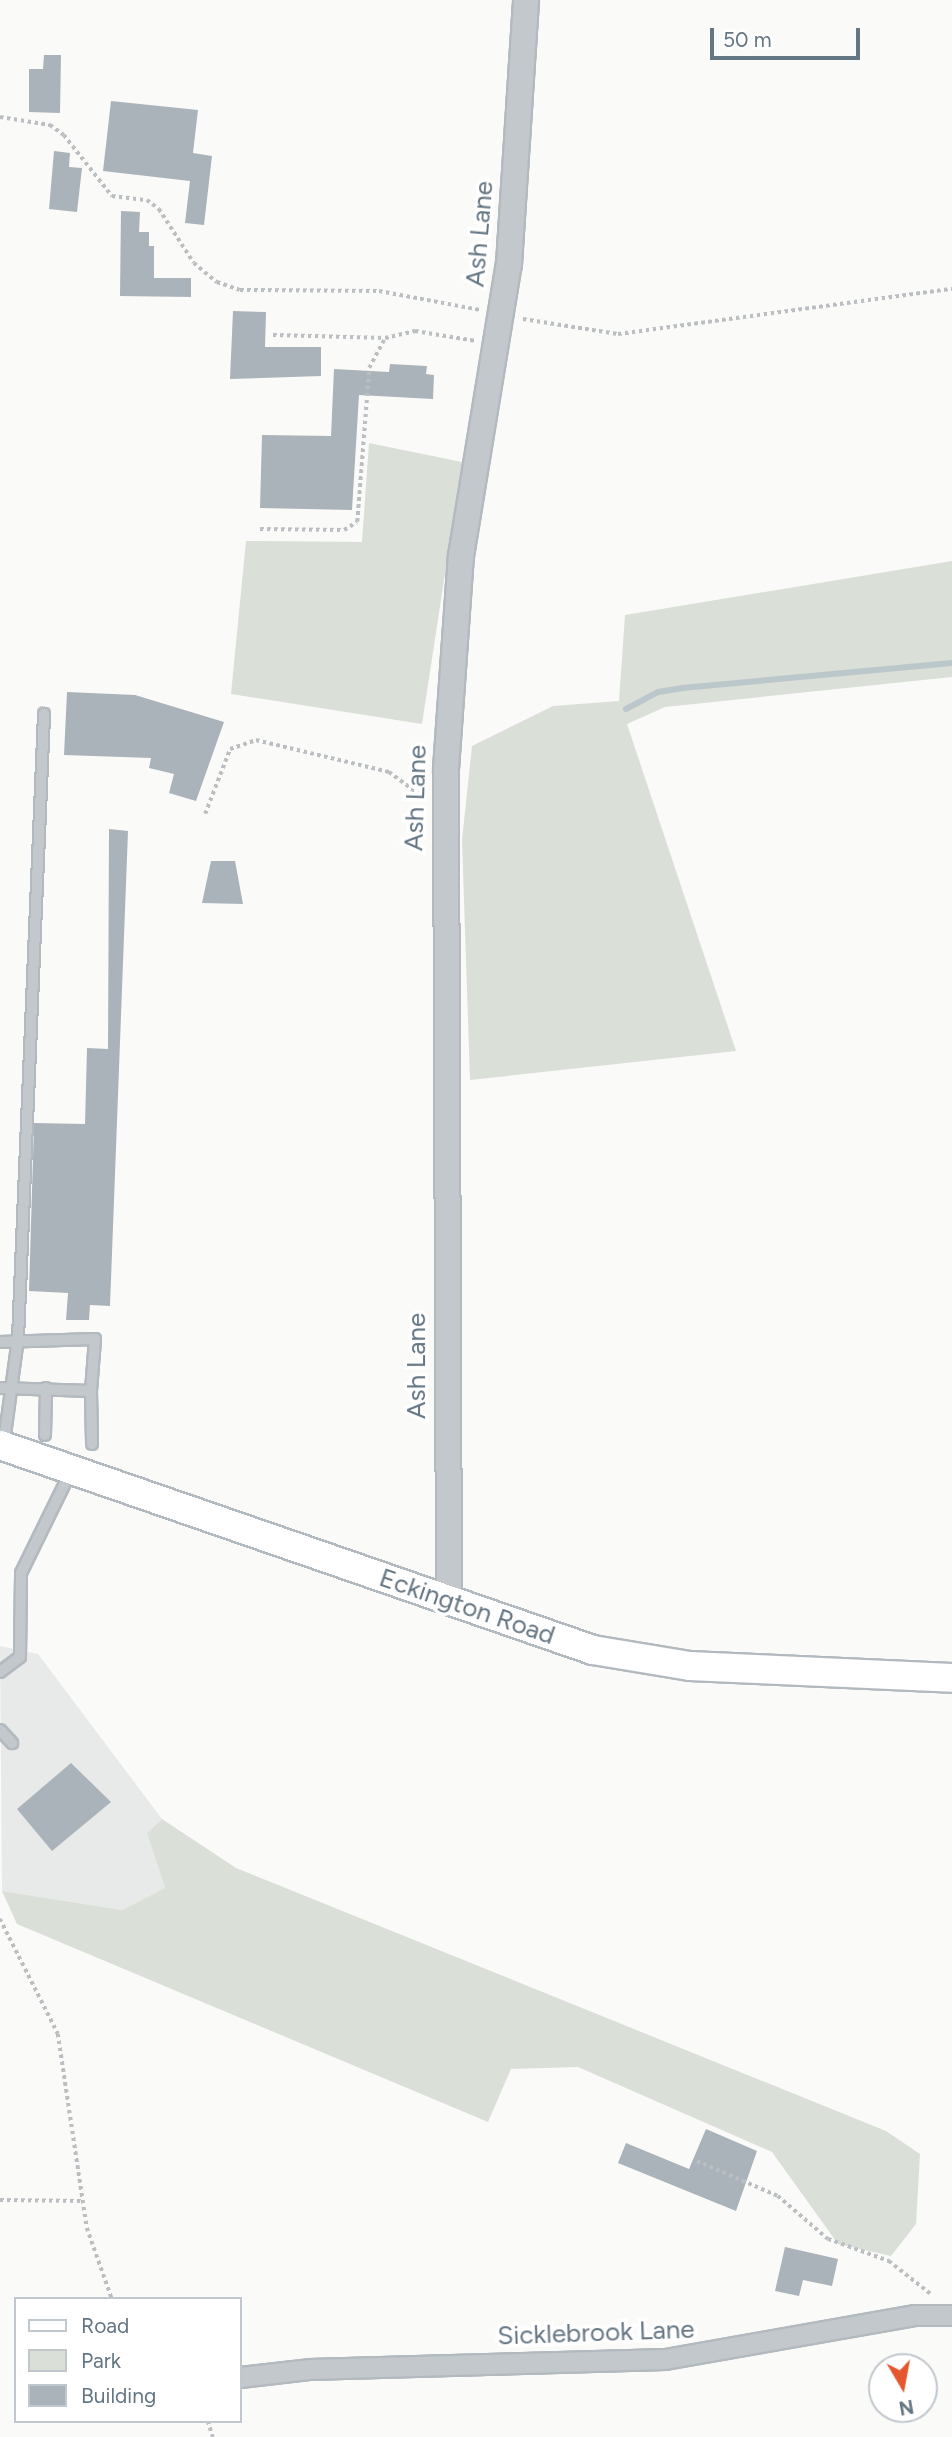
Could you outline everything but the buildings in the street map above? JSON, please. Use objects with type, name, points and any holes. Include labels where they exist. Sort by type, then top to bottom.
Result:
[{"type":"main road","name":"Eckington Road","points":[[2,1446],[593,1650],[690,1666],[952,1678]]},
{"type":"street","name":"Ash Lane","points":[[449,1602],[445,814],[460,568],[503,315],[526,0]]},
{"type":"street","name":"Sicklebrook Lane","points":[[242,2377],[309,2369],[677,2358],[947,2308]]},
{"type":"lane","points":[[2,1446],[15,1386],[19,1338],[44,714]]},
{"type":"lane","points":[[0,1342],[19,1338],[95,1339],[91,1391],[92,1444]]},
{"type":"lane","points":[[0,1388],[15,1386],[91,1391]]},
{"type":"lane","points":[[45,1435],[46,1388]]},
{"type":"lane","points":[[0,1672],[20,1657],[21,1573],[72,1471]]},
{"type":"lane","points":[[0,1730],[12,1742]]},
{"type":"path","points":[[0,117],[50,125],[64,135],[99,185],[113,196],[147,200],[194,262],[229,286],[379,291],[618,334],[952,289]]},
{"type":"path","points":[[273,335],[385,338],[415,331],[498,347]]},
{"type":"path","points":[[260,529],[344,530],[357,522],[369,368],[385,338]]},
{"type":"path","points":[[205,814],[230,749],[256,740],[389,772],[445,814]]},
{"type":"path","points":[[0,1919],[58,2034],[83,2202],[110,2297]]},
{"type":"path","points":[[697,2161],[778,2196],[828,2239],[889,2261],[947,2308]]},
{"type":"path","points":[[0,2200],[83,2202]]},
{"type":"shaded area","points":[[0,1646],[38,1654],[162,1819],[147,1833],[165,1888],[122,1910],[2,1891]]},
{"type":"green space","points":[[369,443],[462,462],[422,724],[231,694],[246,541],[362,542]]},
{"type":"green space","points":[[952,561],[952,677],[665,707],[627,724],[736,1051],[470,1080],[462,840],[472,746],[553,706],[619,701],[625,615]]},
{"type":"green space","points":[[162,1819],[236,1868],[886,2131],[920,2154],[916,2224],[891,2256],[838,2244],[772,2152],[578,2067],[511,2069],[488,2122],[17,1924],[2,1891],[122,1910],[165,1888],[147,1833]]},
{"type":"waterway","points":[[626,709],[658,692],[682,688],[952,663]]}]
